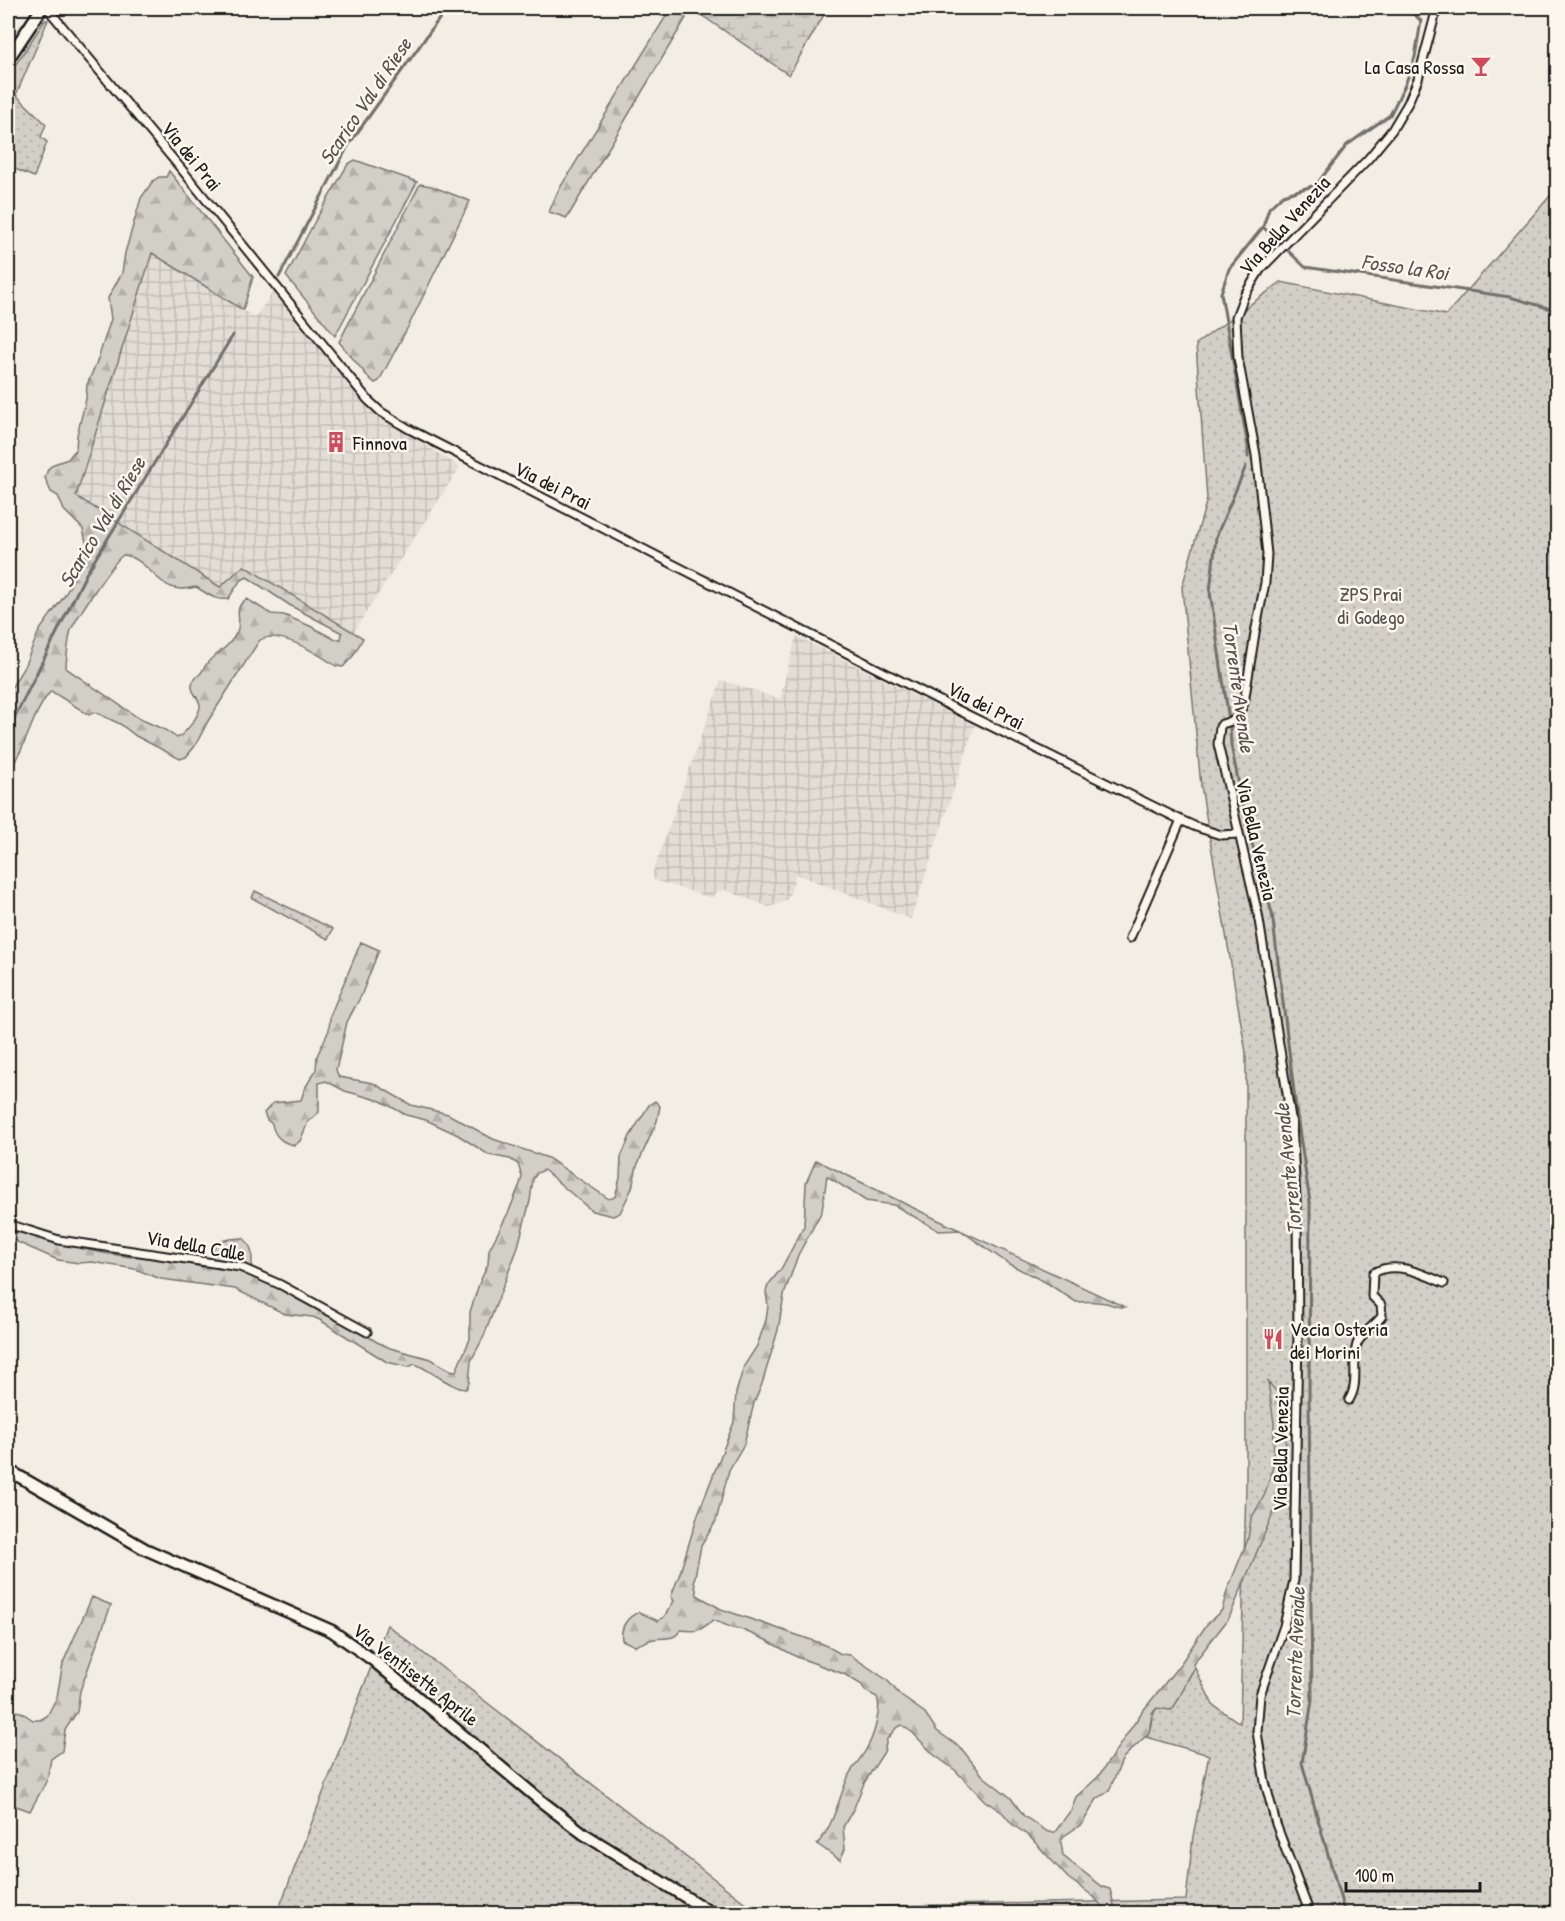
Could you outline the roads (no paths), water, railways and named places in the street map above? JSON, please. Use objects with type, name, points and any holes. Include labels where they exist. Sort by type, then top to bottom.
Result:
[{"type":"main road","points":[[8,59],[42,8]]},
{"type":"main road","name":"Via Ventisette Aprile","points":[[8,1470],[145,1549],[332,1631],[373,1660],[541,1801],[584,1834],[713,1914]]},
{"type":"street","name":"Via dei Prai","points":[[47,8],[176,162],[368,400],[381,412],[409,429],[731,595],[1196,828],[1221,835],[1238,834]]},
{"type":"street","name":"Via Bella Venezia","points":[[1310,1914],[1276,1824],[1264,1782],[1257,1732],[1260,1695],[1284,1626],[1294,1580],[1297,1216],[1292,1124],[1258,914],[1217,735],[1222,724],[1231,722],[1244,703],[1265,583],[1267,554],[1256,455],[1238,358],[1236,317],[1244,296],[1256,276],[1368,159],[1392,130],[1408,103],[1418,79],[1437,8]]},
{"type":"street","points":[[1130,938],[1181,820]]},
{"type":"street","name":"Via della Calle","points":[[8,1224],[59,1240],[240,1267],[281,1285],[367,1332]]},
{"type":"street","points":[[1349,1400],[1354,1393],[1358,1341],[1382,1316],[1381,1305],[1372,1296],[1373,1274],[1380,1269],[1402,1269],[1415,1271],[1444,1283]]},
{"type":"waterway","name":"Scarico Val di Riese","points":[[279,277],[349,144],[447,8]]},
{"type":"waterway","name":"Torrente Avenale","points":[[1248,457],[1221,293],[1229,269],[1263,227],[1269,208],[1283,195],[1316,185],[1347,145],[1390,115],[1405,85],[1415,57],[1421,21],[1408,8]]},
{"type":"waterway","name":"Fosso la Roi","points":[[1263,227],[1305,267],[1510,297],[1558,311]]},
{"type":"waterway","name":"Scarico Val di Riese","points":[[8,731],[86,574],[233,335]]},
{"type":"waterway","name":"Torrente Avenale","points":[[1246,466],[1216,537],[1210,592],[1231,745],[1248,830],[1272,913],[1310,1202],[1312,1700],[1302,1763],[1345,1914]]},
{"type":"place","name":"La Casa Rossa","points":[[1481,66]]},
{"type":"place","name":"Finnova","points":[[336,442]]},
{"type":"place","name":"Vecia Osteria dei Morini","points":[[1273,1339]]},
{"type":"park label","name":"ZPS Prai di Godego","points":[[1371,604]]}]
